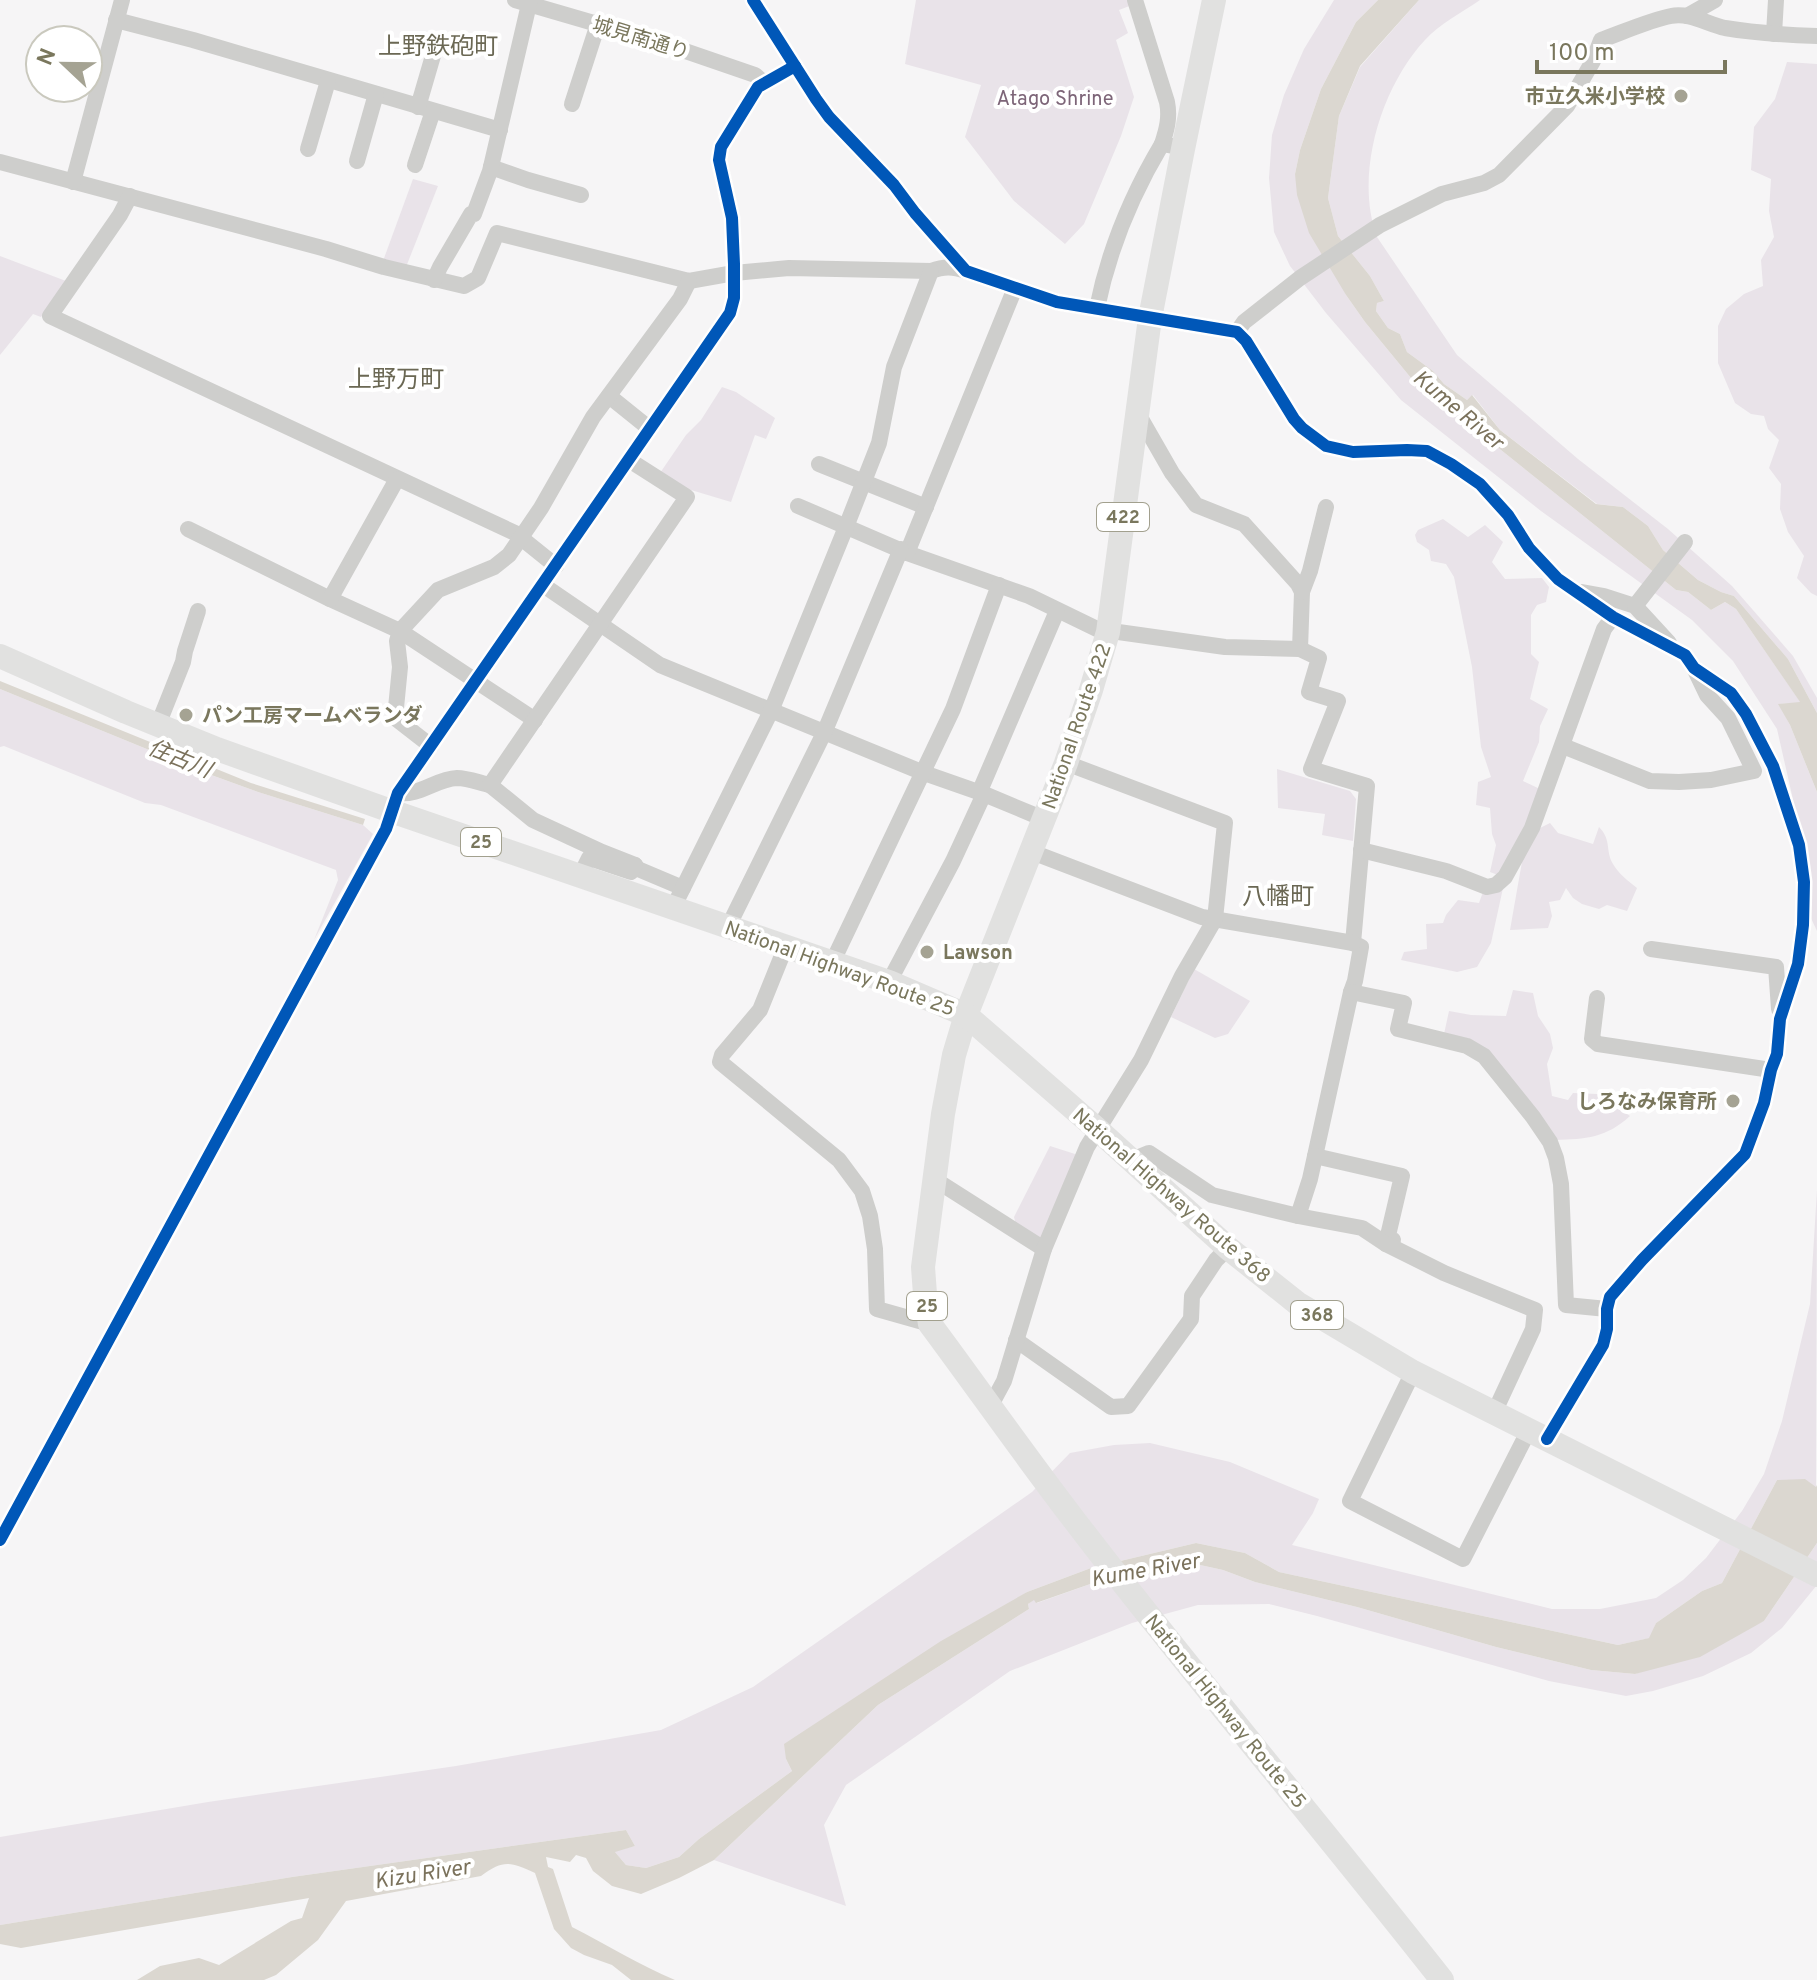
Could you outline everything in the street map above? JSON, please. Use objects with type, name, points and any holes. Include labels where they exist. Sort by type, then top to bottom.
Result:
[{"type":"highway","name":"National Route 422","points":[[966,1015],[1066,763],[1108,632],[1172,146],[1214,0]]},
{"type":"highway","name":"National Highway Route 25","points":[[0,656],[217,749],[394,802],[580,876],[678,898],[728,927],[889,982],[966,1015],[954,1055],[943,1114],[923,1267],[930,1324],[1094,1546],[1442,1980]]},
{"type":"highway","name":"National Highway Route 368","points":[[966,1015],[1228,1248],[1297,1303],[1413,1372],[1817,1575]]},
{"type":"street","points":[[73,182],[122,0]]},
{"type":"street","points":[[753,0],[829,117],[894,185],[966,271]]},
{"type":"street","points":[[1097,308],[1112,247],[1134,194],[1172,146],[1167,102],[1135,0]]},
{"type":"street","points":[[1687,16],[1715,0]]},
{"type":"street","points":[[1774,34],[1776,0]]},
{"type":"street","points":[[434,280],[463,227],[474,214],[491,167],[525,1]]},
{"type":"street","name":"城見南通り","points":[[525,1],[659,42],[755,75],[764,83]]},
{"type":"street","points":[[1237,332],[1244,322],[1300,278],[1380,225],[1442,194],[1484,183],[1499,175],[1567,106],[1593,61],[1601,40],[1672,15],[1687,16],[1720,27],[1817,36]]},
{"type":"street","points":[[116,20],[500,130]]},
{"type":"street","points":[[572,104],[598,24]]},
{"type":"street","points":[[415,165],[437,42]]},
{"type":"street","points":[[0,1540],[386,829],[394,802],[730,313],[734,298],[732,218],[719,160],[721,147],[758,87],[795,66]]},
{"type":"street","points":[[308,149],[328,81]]},
{"type":"street","points":[[357,161],[376,94]]},
{"type":"street","points":[[0,162],[464,286],[478,278],[497,233],[689,281],[789,268],[931,271],[951,266],[1057,302],[1237,332],[1246,341],[1294,419],[1314,438],[1326,446],[1353,452],[1427,451],[1451,464],[1480,484],[1508,515],[1529,548],[1558,579],[1613,617],[1685,655],[1707,695],[1728,718],[1754,771],[1711,780],[1650,781],[1563,746]]},
{"type":"street","points":[[491,167],[581,195]]},
{"type":"street","points":[[130,196],[50,316],[515,533],[556,566]]},
{"type":"street","points":[[394,802],[458,778],[490,785],[533,820],[635,865],[678,898],[771,711],[846,527],[879,443],[894,367],[931,271]]},
{"type":"street","points":[[431,746],[395,718],[400,667],[397,641],[400,631],[438,590],[494,567],[509,555],[541,508],[593,417],[680,299],[689,281]]},
{"type":"street","points":[[728,927],[824,733],[926,507],[1015,288]]},
{"type":"street","points":[[609,396],[650,429]]},
{"type":"street","points":[[1137,412],[1172,473],[1196,505],[1244,524],[1302,592]]},
{"type":"street","points":[[490,785],[687,497],[629,460]]},
{"type":"street","points":[[819,464],[926,507]]},
{"type":"street","points":[[330,599],[397,479]]},
{"type":"street","points":[[798,506],[904,551],[1029,596],[1097,629],[1225,647],[1300,649],[1319,658],[1309,692],[1338,701],[1311,769],[1367,786],[1353,943]]},
{"type":"street","points":[[1300,649],[1302,592],[1326,507]]},
{"type":"street","points":[[188,529],[400,631],[535,720]]},
{"type":"street","points":[[1635,606],[1685,542]]},
{"type":"street","points":[[543,585],[660,665],[1044,819]]},
{"type":"street","points":[[832,963],[924,773],[968,672],[999,585]]},
{"type":"street","points":[[1573,590],[1635,606],[1672,648]]},
{"type":"street","points":[[158,725],[183,662],[198,611]]},
{"type":"street","points":[[889,982],[953,861],[1057,611]]},
{"type":"street","points":[[1361,850],[1446,871],[1487,887],[1496,885],[1505,877],[1532,828],[1604,629],[1613,617]]},
{"type":"street","points":[[1694,668],[1731,693],[1746,714],[1773,766],[1799,845],[1804,882],[1803,925],[1798,964],[1780,1019]]},
{"type":"street","points":[[990,1407],[1004,1381],[1044,1249],[1087,1147],[1141,1060],[1182,976],[1215,919],[1225,823],[1066,763]]},
{"type":"street","points":[[1799,845],[1817,841]]},
{"type":"street","points":[[1032,852],[1202,917],[1353,943],[1361,947],[1315,1156],[1298,1216]]},
{"type":"street","points":[[580,876],[589,858],[631,872],[635,865]]},
{"type":"street","points":[[784,946],[760,1010],[722,1055],[720,1062],[839,1160],[862,1191],[875,1249],[877,1309],[930,1324]]},
{"type":"street","points":[[1413,1372],[1350,1501],[1463,1559],[1538,1435],[1603,1345],[1610,1297],[1745,1154],[1764,1103],[1777,1054],[1780,1019],[1776,967],[1651,949]]},
{"type":"street","points":[[1351,992],[1404,1003],[1398,1029],[1467,1046],[1484,1056],[1533,1117],[1550,1142],[1556,1158],[1561,1184],[1566,1305],[1607,1309]]},
{"type":"street","points":[[1597,998],[1592,1039],[1598,1044],[1771,1070]]},
{"type":"street","points":[[1132,1160],[1149,1153],[1212,1195],[1362,1228],[1444,1273],[1535,1310],[1533,1329],[1494,1413]]},
{"type":"street","points":[[1315,1156],[1402,1176],[1390,1241]]},
{"type":"street","points":[[934,1179],[1044,1249]]},
{"type":"street","points":[[1016,1340],[1111,1407],[1128,1406],[1191,1319],[1192,1296],[1228,1248]]},
{"type":"green space","name":"Atago Shrine","points":[[916,0],[1129,0],[1132,5],[1119,10],[1128,33],[1116,40],[1134,97],[1084,224],[1065,244],[1014,201],[965,137],[981,85],[905,64]]},
{"type":"green space","points":[[1334,0],[1378,0],[1356,22],[1321,89],[1295,174],[1346,295],[1411,378],[1676,590],[1688,592],[1711,610],[1725,602],[1736,609],[1801,703],[1779,704],[1817,792],[1817,931],[1809,914],[1806,857],[1777,729],[1733,661],[1692,620],[1541,511],[1401,400],[1290,266],[1274,232],[1269,178],[1272,135],[1284,95],[1304,49]]},
{"type":"green space","points":[[1419,0],[1480,0],[1444,23],[1425,40],[1409,59],[1384,107],[1370,160],[1371,213],[1377,237],[1457,355],[1578,459],[1668,529],[1732,586],[1793,656],[1817,698],[1817,713],[1788,659],[1734,596],[1698,580],[1663,550],[1648,526],[1623,507],[1597,504],[1500,430],[1473,395],[1467,400],[1407,352],[1400,334],[1388,328],[1376,311],[1377,303],[1384,301],[1370,276],[1338,236],[1328,198],[1339,116],[1360,67]]},
{"type":"green space","points":[[1787,62],[1817,64],[1817,596],[1797,578],[1804,556],[1788,532],[1780,509],[1781,484],[1769,468],[1779,440],[1768,429],[1764,416],[1751,414],[1735,403],[1718,363],[1718,326],[1726,309],[1744,294],[1763,286],[1761,260],[1774,237],[1769,211],[1771,179],[1751,170],[1754,127],[1775,99]]},
{"type":"green space","points":[[413,179],[438,186],[406,267],[383,261]]},
{"type":"green space","points":[[0,256],[66,281],[41,317],[33,314],[0,355]]},
{"type":"green space","points":[[722,387],[736,392],[775,418],[766,439],[755,435],[731,502],[681,487],[660,473]]},
{"type":"green space","points":[[1443,519],[1468,537],[1485,525],[1503,542],[1492,562],[1505,579],[1542,578],[1549,587],[1546,602],[1537,605],[1531,615],[1531,654],[1539,662],[1530,699],[1548,709],[1523,781],[1540,789],[1526,825],[1498,875],[1490,872],[1496,845],[1490,808],[1476,805],[1478,782],[1491,777],[1481,747],[1472,667],[1454,577],[1446,564],[1431,561],[1429,550],[1417,542],[1415,535],[1418,530]]},
{"type":"green space","points":[[0,689],[203,772],[363,825],[373,834],[314,940],[338,880],[336,870],[161,805],[145,803],[0,747]]},
{"type":"green space","points":[[1277,769],[1350,791],[1356,799],[1353,841],[1322,835],[1325,814],[1278,808]]},
{"type":"green space","points":[[1550,823],[1558,833],[1593,844],[1599,827],[1606,836],[1613,864],[1637,888],[1627,911],[1607,905],[1599,909],[1582,904],[1566,888],[1560,900],[1549,902],[1552,916],[1548,928],[1510,930],[1523,856],[1536,830]]},
{"type":"green space","points":[[1503,888],[1491,943],[1477,967],[1457,972],[1401,960],[1404,952],[1427,949],[1426,924],[1443,923],[1458,900],[1479,903],[1483,892]]},
{"type":"green space","points":[[1194,969],[1250,1001],[1228,1034],[1215,1038],[1171,1017]]},
{"type":"green space","points":[[1513,990],[1533,993],[1538,1016],[1550,1034],[1553,1048],[1547,1064],[1552,1096],[1568,1100],[1573,1093],[1597,1094],[1630,1116],[1613,1129],[1595,1136],[1555,1140],[1515,1087],[1444,1034],[1449,1011],[1506,1016]]},
{"type":"green space","points":[[1050,1146],[1075,1154],[1076,1158],[1040,1241],[1016,1225],[1014,1217]]},
{"type":"green space","points":[[1817,1190],[1816,1487],[1777,1480],[1722,1583],[1702,1591],[1656,1623],[1650,1638],[1618,1645],[1279,1572],[1245,1553],[1196,1543],[1091,1568],[1027,1592],[786,1759],[792,1771],[679,1857],[646,1868],[626,1865],[614,1851],[635,1846],[626,1830],[292,1877],[0,1925],[0,1837],[208,1802],[456,1766],[661,1730],[753,1687],[1032,1492],[1070,1453],[1114,1445],[1150,1443],[1230,1462],[1319,1499],[1292,1545],[1552,1609],[1600,1609],[1656,1598],[1683,1580],[1706,1558],[1742,1511],[1764,1474],[1782,1421],[1810,1304]]},
{"type":"green space","points":[[1817,1543],[1817,1585],[1782,1628],[1751,1653],[1703,1676],[1626,1696],[1549,1681],[1269,1604],[1198,1605],[1132,1623],[1010,1671],[846,1785],[824,1825],[846,1906],[714,1860],[878,1705],[1029,1609],[1028,1604],[1034,1599],[1037,1603],[1096,1582],[1161,1572],[1175,1565],[1191,1563],[1496,1647],[1591,1670],[1635,1674],[1764,1621]]},
{"type":"water","name":"Kume River","points":[[1378,0],[1419,0],[1360,66],[1339,116],[1328,198],[1338,236],[1370,276],[1384,301],[1377,303],[1376,311],[1388,328],[1400,334],[1407,352],[1467,400],[1472,395],[1500,430],[1596,504],[1623,507],[1648,526],[1663,550],[1698,580],[1734,596],[1788,659],[1817,713],[1817,792],[1790,725],[1778,704],[1800,702],[1736,609],[1725,602],[1711,610],[1688,592],[1676,590],[1411,378],[1346,295],[1309,233],[1297,195],[1295,174],[1300,150],[1321,89],[1356,22]]},
{"type":"water","name":"住古川","points":[[0,681],[251,783],[365,819],[363,825],[203,772],[0,689]]},
{"type":"water","points":[[1805,1479],[1817,1485],[1817,1543],[1764,1621],[1700,1657],[1635,1674],[1591,1670],[1496,1647],[1191,1563],[1175,1565],[1161,1572],[1096,1582],[1036,1603],[1034,1600],[1028,1604],[1029,1609],[878,1705],[714,1860],[641,1894],[612,1886],[593,1871],[586,1858],[576,1855],[570,1862],[546,1857],[572,1927],[675,1980],[631,1980],[612,1965],[571,1948],[554,1929],[535,1873],[507,1864],[481,1876],[346,1901],[318,1940],[276,1975],[264,1980],[137,1980],[160,1966],[199,1958],[219,1965],[291,1921],[302,1918],[309,1898],[21,1948],[0,1944],[0,1925],[292,1877],[626,1830],[635,1846],[615,1852],[626,1865],[646,1868],[679,1857],[792,1771],[784,1744],[941,1641],[1027,1592],[1091,1568],[1196,1543],[1245,1553],[1279,1572],[1618,1645],[1649,1638],[1656,1623],[1702,1591],[1722,1583],[1777,1480]]},
{"type":"cycle path","points":[[753,0],[829,117],[894,185],[966,271],[1057,302],[1237,332],[1246,341],[1302,428],[1326,446],[1353,452],[1427,451],[1451,464],[1480,484],[1508,515],[1529,548],[1558,579],[1613,617],[1685,655],[1694,668],[1731,693],[1746,714],[1773,766],[1799,845],[1804,882],[1798,964],[1780,1019],[1777,1054],[1764,1103],[1745,1154],[1610,1297],[1603,1345],[1547,1439]]},
{"type":"cycle path","points":[[0,1540],[386,829],[398,793],[730,313],[734,298],[732,218],[719,160],[721,147],[758,87],[795,66]]},
{"type":"place","name":"市立久米小学校","points":[[1681,96]]},
{"type":"place","name":"パン工房マームベランダ","points":[[186,715]]},
{"type":"place","name":"Lawson","points":[[927,952]]},
{"type":"place","name":"しろなみ保育所","points":[[1733,1101]]},
{"type":"district","name":"上野鉄砲町","points":[[438,46]]},
{"type":"district","name":"上野万町","points":[[396,379]]},
{"type":"district","name":"八幡町","points":[[1278,896]]},
{"type":"water label","name":"Kizu River","points":[[422,1873]]}]
